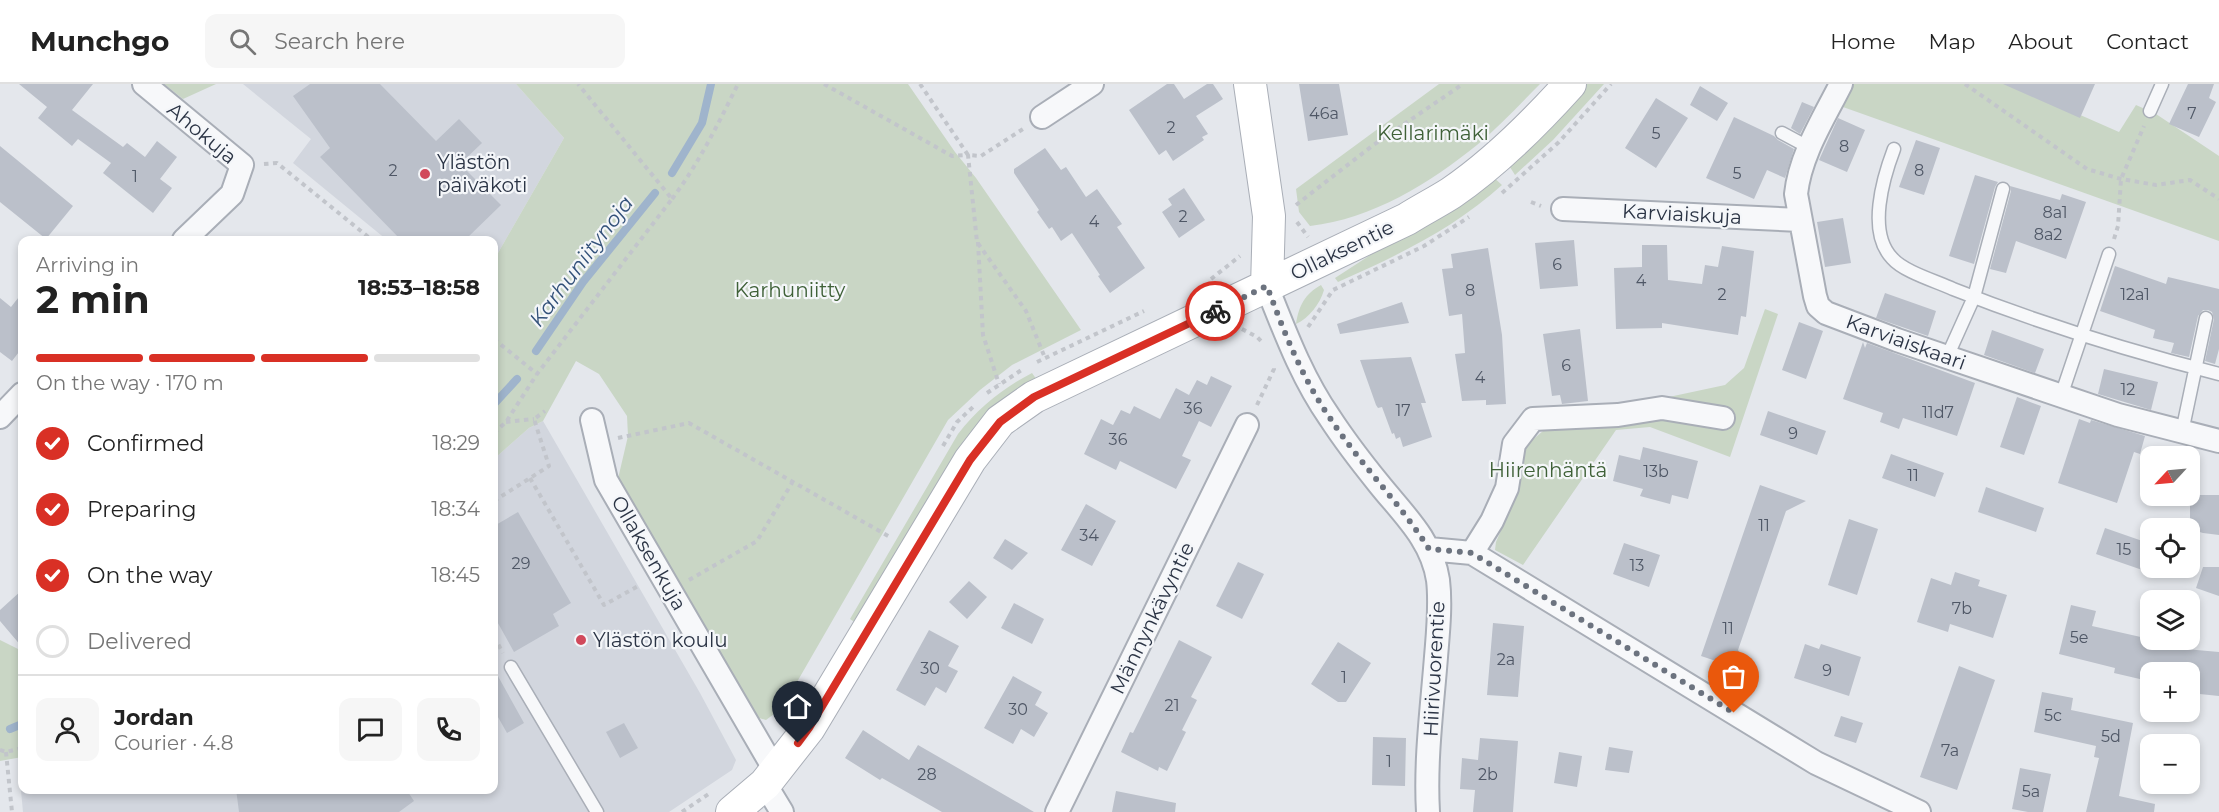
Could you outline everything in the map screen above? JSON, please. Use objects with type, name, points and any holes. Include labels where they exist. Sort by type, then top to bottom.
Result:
[{"type":"street","name":"Ahokuja","points":[[144,84],[242,165],[232,194],[188,236]]},
{"type":"street","points":[[1042,117],[1092,84]]},
{"type":"street","points":[[1250,84],[1269,216],[1267,286]]},
{"type":"street","name":"Ollaksentie","points":[[732,812],[771,778],[809,728],[970,460],[1000,422],[1034,397],[1407,219],[1451,192],[1493,160],[1540,117],[1570,84]]},
{"type":"street","name":"Karviaiskaari","points":[[1840,84],[1810,148],[1798,178],[1796,194],[1818,306],[1826,313],[2061,396],[2118,415],[2219,441]]},
{"type":"street","name":"Karviaiskuja","points":[[1563,209],[1800,220]]},
{"type":"street","name":"Hiirivuorentie","points":[[1267,286],[1280,346],[1306,378],[1329,418],[1417,530],[1429,549],[1438,580],[1439,625],[1428,761],[1428,812]]},
{"type":"street","points":[[0,417],[18,398]]},
{"type":"street","points":[[1472,553],[1492,521],[1507,488],[1514,444],[1533,419],[1618,415],[1662,408],[1724,418]]},
{"type":"street","name":"Ollaksenkuja","points":[[592,420],[606,480],[670,590],[771,778],[782,812]]},
{"type":"street","name":"Männynkävyntie","points":[[1058,812],[1247,424]]},
{"type":"street","points":[[1429,549],[1472,553],[1816,763],[1919,812]]},
{"type":"lane","points":[[2150,111],[2162,84]]},
{"type":"lane","points":[[1782,134],[1810,148]]},
{"type":"lane","points":[[1894,149],[1881,189],[1880,212],[1883,244],[1892,259],[1907,268],[1974,297],[2082,335],[2219,374]]},
{"type":"lane","points":[[1947,357],[1974,297],[2003,189]]},
{"type":"lane","points":[[2061,396],[2109,254]]},
{"type":"lane","points":[[2182,432],[2206,318]]},
{"type":"lane","points":[[511,667],[597,812]]},
{"type":"path","points":[[578,84],[672,199]]},
{"type":"path","points":[[498,429],[506,422],[537,374],[693,171],[738,84]]},
{"type":"path","points":[[824,84],[952,156],[981,156],[1042,117]]},
{"type":"path","points":[[920,84],[968,155],[983,334],[999,384]]},
{"type":"path","points":[[1288,211],[1372,146],[1463,84]]},
{"type":"path","points":[[1497,196],[1559,142],[1611,84]]},
{"type":"path","points":[[1965,84],[2087,170],[2156,185],[2190,180],[2219,199]]},
{"type":"path","points":[[2109,254],[2118,226],[2121,179],[2150,111]]},
{"type":"path","points":[[242,165],[277,163],[367,236]]},
{"type":"path","points":[[1247,424],[1274,369],[1280,346],[1305,330],[1333,290],[1424,246],[1472,216]]},
{"type":"path","points":[[977,242],[1026,311],[1045,358]]},
{"type":"path","points":[[1234,325],[1280,346]]},
{"type":"path","points":[[498,342],[537,374]]},
{"type":"path","points":[[506,422],[534,419],[545,411]]},
{"type":"path","points":[[498,498],[549,466],[534,419]]},
{"type":"path","points":[[597,442],[689,423],[890,537]]},
{"type":"path","points":[[530,478],[604,605],[645,582]]},
{"type":"path","points":[[670,590],[757,541],[792,483]]},
{"type":"path","points":[[0,750],[6,752],[18,749]]},
{"type":"path","points":[[6,752],[12,812]]},
{"type":"shaded area","name":"Ylästön päiväkoti","points":[[243,84],[516,84],[564,138],[498,253],[498,236],[382,236],[293,163],[311,139]]},
{"type":"shaded area","name":"Ylästön koulu","points":[[543,421],[700,693],[736,760],[732,770],[669,812],[23,812],[21,794],[498,794],[498,455],[529,428]]},
{"type":"green space","points":[[164,84],[216,84],[183,99]]},
{"type":"green space","name":"Karhuniitty","points":[[516,84],[908,84],[1081,330],[1012,365],[980,390],[948,420],[782,708],[766,720],[759,718],[617,483],[628,436],[627,416],[599,374],[576,361],[543,421],[529,428],[498,455],[498,253],[564,138]]},
{"type":"green space","name":"Kellarimäki","points":[[1439,84],[1540,84],[1502,123],[1440,173],[1399,197],[1356,216],[1310,226],[1299,212],[1296,189]]},
{"type":"green space","points":[[1585,84],[1604,84],[1553,140],[1515,175],[1508,164]]},
{"type":"green space","points":[[1854,84],[2010,84],[2119,132],[2136,105],[2156,114],[2219,156],[2219,241],[1843,107]]},
{"type":"green space","points":[[1492,176],[1502,185],[1465,215],[1403,252],[1338,282],[1335,278]]},
{"type":"green space","points":[[1321,285],[1324,290],[1317,305],[1310,314],[1296,324],[1304,301]]},
{"type":"green space","name":"Hiirenhäntä","points":[[1765,309],[1778,314],[1730,457],[1650,427],[1616,430],[1523,565],[1495,550],[1496,542],[1517,493],[1517,453],[1568,410],[1608,410],[1725,385],[1744,368]]},
{"type":"green space","points":[[1032,373],[1037,380],[859,625],[850,619],[958,434],[992,399]]},
{"type":"green space","points":[[0,640],[18,649],[18,758],[0,761]]},
{"type":"building","points":[[19,84],[93,84],[72,110],[123,147],[127,143],[145,157],[157,141],[177,157],[160,179],[172,188],[153,213],[103,173],[111,163],[78,139],[72,146],[38,118],[47,107]]},
{"type":"building","points":[[310,84],[380,84],[436,141],[459,119],[482,143],[460,164],[501,205],[469,236],[397,236],[320,157],[330,148],[293,96]]},
{"type":"building","points":[[1167,84],[1174,84],[1184,99],[1207,84],[1213,84],[1223,99],[1196,116],[1208,134],[1202,137],[1204,140],[1173,161],[1166,150],[1159,155],[1129,110]]},
{"type":"building","points":[[1299,84],[1339,84],[1348,135],[1308,141]]},
{"type":"building","points":[[2003,84],[2095,84],[2080,118]]},
{"type":"building","points":[[2188,84],[2214,84],[2209,98],[2216,102],[2199,137],[2169,124]]},
{"type":"building","points":[[1700,86],[1728,103],[1717,121],[1690,105]]},
{"type":"building","points":[[1656,98],[1688,118],[1656,168],[1625,148]]},
{"type":"building","points":[[1802,102],[1814,107],[1800,134],[1791,128]]},
{"type":"building","points":[[1734,117],[1774,136],[1794,149],[1785,178],[1767,170],[1754,199],[1706,178]]},
{"type":"building","points":[[1838,118],[1865,130],[1847,172],[1819,160]]},
{"type":"building","points":[[1916,140],[1940,148],[1924,195],[1899,187]]},
{"type":"building","points":[[0,146],[73,206],[48,236],[42,236],[0,202]]},
{"type":"building","points":[[1045,148],[1061,170],[1066,167],[1086,197],[1097,189],[1122,224],[1117,227],[1145,268],[1110,293],[1072,233],[1061,241],[1052,227],[1049,229],[1014,173],[1014,169]]},
{"type":"building","points":[[1975,175],[1998,182],[1974,264],[1949,256]]},
{"type":"building","points":[[2010,186],[2060,200],[2062,194],[2086,202],[2066,259],[2016,241],[2006,273],[1990,269],[2011,191]]},
{"type":"building","points":[[1184,188],[1205,220],[1179,238],[1162,212],[1172,205],[1168,199]]},
{"type":"building","points":[[1843,218],[1851,263],[1825,267],[1817,222]]},
{"type":"building","points":[[1574,240],[1578,286],[1540,289],[1535,243]]},
{"type":"building","points":[[1642,245],[1667,245],[1668,280],[1702,284],[1705,265],[1718,267],[1722,246],[1754,251],[1746,317],[1741,316],[1738,335],[1662,323],[1662,328],[1616,329],[1614,268],[1642,267]]},
{"type":"building","points":[[1488,248],[1502,335],[1506,404],[1486,405],[1486,400],[1462,401],[1455,354],[1465,353],[1462,314],[1449,316],[1442,269],[1453,268],[1451,254]]},
{"type":"building","points":[[2115,266],[2166,284],[2168,277],[2219,289],[2219,349],[2215,364],[2205,361],[2214,319],[2212,312],[2208,310],[2203,310],[2198,316],[2189,357],[2171,353],[2174,343],[2153,338],[2155,330],[2100,311]]},
{"type":"building","points":[[1885,293],[1936,311],[1928,336],[1876,318]]},
{"type":"building","points":[[0,298],[11,307],[18,298],[18,353],[12,361],[0,352]]},
{"type":"building","points":[[1402,302],[1409,323],[1340,334],[1337,324]]},
{"type":"building","points":[[1799,322],[1823,331],[1806,379],[1782,370]]},
{"type":"building","points":[[1580,329],[1588,401],[1562,404],[1560,395],[1552,396],[1543,334]]},
{"type":"building","points":[[1992,330],[2044,349],[2035,373],[1984,355]]},
{"type":"building","points":[[1863,342],[1865,348],[1867,343],[1975,383],[1957,436],[1903,418],[1899,429],[1880,422],[1883,413],[1843,399]]},
{"type":"building","points":[[1411,357],[1426,403],[1421,403],[1432,437],[1403,447],[1400,437],[1396,439],[1394,433],[1392,434],[1382,407],[1378,408],[1376,405],[1360,360]]},
{"type":"building","points":[[2104,369],[2158,382],[2151,410],[2098,394]]},
{"type":"building","points":[[1211,376],[1232,386],[1211,427],[1199,421],[1182,456],[1191,460],[1176,489],[1120,461],[1116,470],[1084,454],[1101,419],[1113,425],[1121,410],[1130,414],[1134,406],[1160,419],[1176,388],[1189,395],[1197,380],[1207,385]]},
{"type":"building","points":[[2017,397],[2041,406],[2024,455],[2000,447]]},
{"type":"building","points":[[1768,411],[1826,431],[1817,455],[1760,435]]},
{"type":"building","points":[[2079,419],[2090,423],[2091,420],[2145,436],[2142,446],[2140,446],[2140,454],[2134,452],[2117,503],[2058,483]]},
{"type":"building","points":[[1643,447],[1698,461],[1688,499],[1672,495],[1670,504],[1640,496],[1643,489],[1613,481],[1619,455],[1640,460]]},
{"type":"building","points":[[1891,454],[1944,473],[1935,497],[1882,478]]},
{"type":"building","points":[[1760,485],[1806,501],[1786,511],[1738,650],[1749,672],[1701,656]]},
{"type":"building","points":[[1986,487],[2044,508],[2036,532],[1978,512]]},
{"type":"building","points":[[2200,495],[2219,495],[2219,535],[2200,532],[2200,518],[2190,518],[2190,506],[2200,506]]},
{"type":"building","points":[[1086,504],[1116,521],[1092,566],[1061,550]]},
{"type":"building","points":[[518,512],[571,603],[553,614],[559,626],[514,652],[498,623],[498,524]]},
{"type":"building","points":[[1849,519],[1878,529],[1857,595],[1828,585]]},
{"type":"building","points":[[2105,528],[2140,540],[2140,569],[2096,554]]},
{"type":"building","points":[[1005,539],[1028,553],[1012,570],[993,558]]},
{"type":"building","points":[[1624,543],[1660,555],[1649,587],[1613,574]]},
{"type":"building","points":[[1238,562],[1264,574],[1242,619],[1216,606]]},
{"type":"building","points":[[2203,567],[2219,567],[2219,596],[2196,588]]},
{"type":"building","points":[[1955,572],[1980,580],[1978,586],[2007,595],[1993,638],[1950,624],[1948,632],[1917,622],[1931,578],[1951,585]]},
{"type":"building","points":[[969,581],[987,597],[967,619],[949,602]]},
{"type":"building","points":[[18,594],[18,642],[0,621],[0,610]]},
{"type":"building","points":[[1014,603],[1044,619],[1032,644],[1001,628]]},
{"type":"building","points":[[2071,605],[2096,611],[2092,626],[2140,637],[2140,650],[2219,652],[2219,696],[2200,694],[2200,662],[2140,662],[2140,679],[2114,673],[2115,668],[2059,654]]},
{"type":"building","points":[[1493,623],[1524,626],[1518,697],[1487,695]]},
{"type":"building","points":[[929,630],[959,646],[948,666],[958,671],[946,693],[936,687],[925,706],[896,690]]},
{"type":"building","points":[[1179,640],[1212,657],[1191,697],[1197,700],[1182,730],[1186,732],[1167,771],[1159,767],[1158,771],[1121,752],[1130,732],[1133,733]]},
{"type":"building","points":[[1338,642],[1371,663],[1346,702],[1338,702],[1311,684]]},
{"type":"building","points":[[1805,644],[1819,649],[1821,644],[1861,657],[1849,696],[1794,678]]},
{"type":"building","points":[[1959,666],[1995,680],[1957,790],[1920,777]]},
{"type":"building","points":[[498,676],[524,723],[507,733],[498,717]]},
{"type":"building","points":[[1013,676],[1042,692],[1035,705],[1048,713],[1034,737],[1021,729],[1013,744],[984,728]]},
{"type":"building","points":[[2042,692],[2073,698],[2071,710],[2133,723],[2119,796],[2155,804],[2154,812],[2086,812],[2099,758],[2094,757],[2096,746],[2034,732]]},
{"type":"building","points":[[1841,716],[1863,723],[1856,743],[1834,736]]},
{"type":"building","points":[[624,723],[638,748],[620,758],[606,732]]},
{"type":"building","points":[[863,730],[909,760],[918,745],[1034,812],[942,812],[882,778],[880,780],[845,758]]},
{"type":"building","points":[[1373,737],[1406,738],[1405,786],[1372,785]]},
{"type":"building","points":[[1480,738],[1518,741],[1513,812],[1473,812],[1475,790],[1460,789],[1462,758],[1478,760]]},
{"type":"building","points":[[1609,747],[1633,751],[1629,773],[1605,770]]},
{"type":"building","points":[[1559,752],[1582,756],[1577,787],[1554,783]]},
{"type":"building","points":[[2020,768],[2051,774],[2043,812],[2012,809]]},
{"type":"building","points":[[1116,791],[1176,803],[1175,812],[1112,812]]},
{"type":"building","points":[[237,794],[409,794],[414,801],[399,812],[239,812]]},
{"type":"waterway","name":"Karhuniitynoja","points":[[672,173],[702,123],[711,84]]},
{"type":"waterway","name":"Karhuniitynoja","points":[[536,351],[583,282],[655,193]]},
{"type":"waterway","name":"Karhuniitynoja","points":[[498,400],[517,379]]},
{"type":"waterway","name":"Karhuniitynoja","points":[[10,729],[18,726]]},
{"type":"way so far","points":[[1215,311],[1267,286],[1288,340],[1329,418],[1417,530],[1429,549],[1472,553],[1734,713]]},
{"type":"place","name":"Ylästön päiväkoti","points":[[425,174]]},
{"type":"place","name":"Ylästön koulu","points":[[581,640]]},
{"type":"route","points":[[798,743],[970,460],[1000,422],[1034,397],[1215,311]]}]
